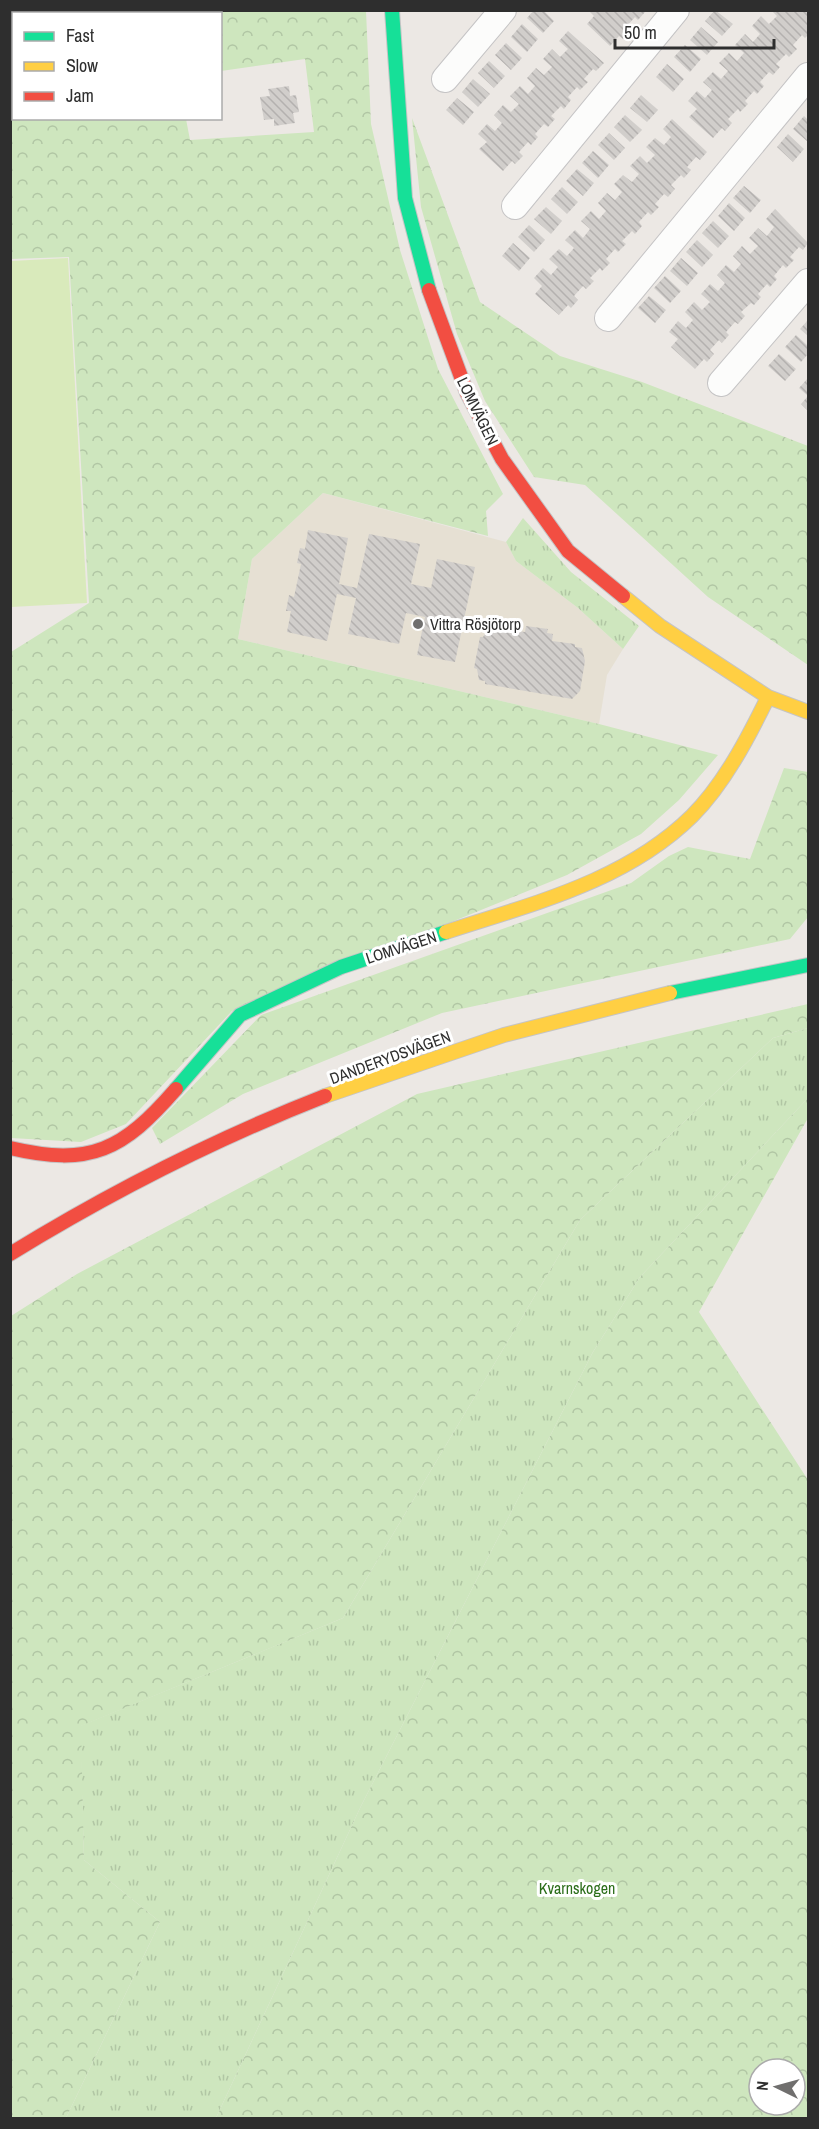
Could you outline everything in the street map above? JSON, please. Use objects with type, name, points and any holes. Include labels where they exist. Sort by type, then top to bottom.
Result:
[{"type":"street","name":"LOMVÄGEN","points":[[392,10],[405,198],[430,292],[462,382],[502,459],[568,551],[660,626],[768,697],[808,712]]},
{"type":"street","points":[[445,79],[503,10]]},
{"type":"street","points":[[515,206],[676,10]]},
{"type":"street","points":[[608,318],[808,76]]},
{"type":"street","points":[[721,383],[808,282]]},
{"type":"street","name":"LOMVÄGEN","points":[[10,1148],[45,1156],[86,1154],[119,1143],[155,1113],[240,1015],[341,967],[593,883],[644,855],[692,816],[727,770],[750,733],[768,697]]},
{"type":"street","name":"DANDERYDSVÄGEN","points":[[10,1254],[113,1193],[217,1141],[409,1064],[579,1014],[808,965]]},
{"type":"shaded area","name":"Vittra Rösjötorp","points":[[323,493],[506,542],[516,561],[578,608],[623,649],[607,675],[599,724],[238,639],[252,559]]},
{"type":"green space","points":[[11,11],[366,11],[371,124],[400,250],[438,369],[503,494],[486,511],[488,536],[323,493],[252,559],[238,639],[599,724],[718,755],[679,800],[641,834],[567,875],[232,1011],[126,1124],[81,1142],[11,1138],[11,652],[89,603],[69,257],[11,259],[11,107],[12,120],[186,120],[190,140],[314,132],[305,59],[222,71],[222,12],[12,12],[11,53]]},
{"type":"green space","points":[[412,118],[480,302],[560,356],[642,382],[808,446],[808,665],[708,597],[585,485],[534,477],[485,401],[457,334],[421,207]]},
{"type":"green space","points":[[68,258],[87,603],[11,607],[11,261]]},
{"type":"green space","points":[[523,518],[571,572],[639,626],[623,649],[578,608],[516,561],[506,542]]},
{"type":"green space","points":[[784,768],[808,772],[808,917],[790,939],[442,1013],[243,1094],[160,1144],[152,1128],[261,1015],[631,883],[669,856],[688,847],[750,859]]},
{"type":"green space","points":[[808,1004],[808,1028],[773,1038],[580,1220],[343,1618],[81,1726],[84,1860],[160,1922],[66,2118],[11,2118],[11,1316],[77,1274],[417,1094]]},
{"type":"green space","points":[[808,1028],[808,1098],[640,1277],[593,1352],[361,1806],[216,2118],[66,2118],[160,1922],[84,1860],[80,1726],[343,1618],[580,1220],[773,1038]]},
{"type":"green space","name":"Kvarnskogen","points":[[808,1098],[808,1118],[699,1312],[808,1480],[808,2118],[216,2118],[361,1806],[593,1352],[640,1277]]},
{"type":"building","points":[[534,10],[543,10],[554,21],[543,33],[527,18]]},
{"type":"building","points":[[588,10],[644,10],[645,12],[638,20],[635,17],[626,27],[630,31],[623,39],[619,36],[610,46],[587,24],[594,16]]},
{"type":"building","points":[[715,10],[733,24],[722,36],[705,21]]},
{"type":"building","points":[[771,10],[808,10],[808,35],[805,38],[802,35],[793,45],[797,49],[789,57],[786,54],[776,64],[780,67],[773,75],[769,72],[760,82],[764,86],[757,94],[754,91],[745,101],[748,104],[740,112],[738,109],[728,119],[732,123],[725,131],[722,128],[713,138],[689,117],[697,109],[688,101],[697,91],[705,98],[712,90],[703,82],[713,72],[721,79],[728,71],[719,63],[729,53],[737,61],[744,53],[735,45],[745,34],[753,42],[760,34],[752,26],[761,16],[769,24],[777,16]]},
{"type":"building","points":[[522,24],[538,39],[527,52],[511,37]]},
{"type":"building","points":[[701,27],[718,42],[707,55],[690,40]]},
{"type":"building","points":[[568,31],[604,63],[596,71],[593,69],[584,79],[588,82],[580,90],[577,87],[568,97],[571,100],[564,109],[561,106],[551,116],[555,119],[548,127],[544,124],[535,134],[538,137],[531,145],[528,142],[519,152],[523,156],[515,164],[512,161],[503,171],[479,149],[487,142],[478,134],[487,124],[495,131],[502,123],[494,115],[503,105],[511,112],[519,104],[510,96],[520,86],[528,94],[535,86],[527,78],[536,68],[544,75],[552,67],[543,59],[552,49],[560,57],[568,49],[559,41]]},
{"type":"building","points":[[506,43],[522,58],[511,70],[495,55]]},
{"type":"building","points":[[685,45],[701,59],[690,72],[674,57]]},
{"type":"building","points":[[489,61],[505,76],[494,88],[478,73]]},
{"type":"building","points":[[667,64],[684,79],[673,92],[656,77]]},
{"type":"building","points":[[473,79],[490,94],[478,107],[462,92]]},
{"type":"building","points":[[289,86],[290,96],[296,95],[299,112],[293,113],[295,123],[274,126],[274,119],[264,120],[260,97],[270,96],[268,89]]},
{"type":"building","points":[[641,95],[658,110],[647,122],[630,108]]},
{"type":"building","points":[[457,98],[474,112],[463,125],[446,110]]},
{"type":"building","points":[[625,115],[642,130],[630,142],[614,127]]},
{"type":"building","points":[[804,116],[808,120],[808,142],[793,129]]},
{"type":"building","points":[[672,119],[707,152],[700,160],[696,157],[687,167],[691,170],[684,178],[681,175],[671,185],[675,189],[668,197],[664,194],[655,204],[659,207],[651,215],[648,212],[639,222],[642,226],[635,234],[632,231],[622,241],[626,244],[618,252],[615,249],[606,259],[610,263],[602,271],[600,268],[590,278],[594,281],[586,289],[583,286],[574,296],[578,300],[571,308],[568,305],[559,315],[535,294],[542,286],[534,278],[543,268],[551,275],[558,267],[549,259],[559,249],[567,256],[574,248],[565,240],[575,230],[583,238],[590,229],[581,221],[591,211],[599,219],[606,211],[598,203],[607,193],[615,200],[622,192],[614,184],[623,175],[632,182],[639,174],[630,166],[640,156],[647,163],[655,155],[646,147],[655,138],[664,145],[671,137],[663,129]]},
{"type":"building","points":[[609,133],[625,148],[614,160],[598,145]]},
{"type":"building","points":[[788,134],[804,149],[793,162],[777,147]]},
{"type":"building","points":[[593,151],[609,165],[598,178],[582,163]]},
{"type":"building","points":[[577,169],[594,183],[583,196],[566,181]]},
{"type":"building","points":[[744,186],[761,200],[750,213],[733,198]]},
{"type":"building","points":[[562,187],[578,202],[567,214],[551,199]]},
{"type":"building","points":[[729,203],[745,218],[734,231],[718,216]]},
{"type":"building","points":[[546,207],[562,221],[551,234],[534,219]]},
{"type":"building","points":[[775,209],[808,243],[803,250],[799,247],[790,257],[794,260],[786,268],[783,265],[774,276],[777,279],[770,287],[767,284],[758,294],[761,297],[754,305],[751,303],[741,312],[745,316],[738,324],[735,322],[726,332],[729,335],[722,343],[719,340],[710,350],[714,354],[707,362],[704,359],[695,369],[671,347],[678,339],[669,332],[678,321],[686,328],[693,320],[685,312],[694,302],[702,310],[710,302],[701,294],[710,284],[718,291],[725,283],[717,275],[726,265],[734,272],[741,264],[733,256],[742,246],[750,254],[758,246],[749,238],[758,228],[767,236],[774,227],[766,219]]},
{"type":"building","points":[[713,221],[729,236],[718,248],[702,233]]},
{"type":"building","points":[[529,225],[545,240],[534,252],[518,237]]},
{"type":"building","points":[[697,240],[713,255],[702,267],[686,252]]},
{"type":"building","points":[[513,243],[530,258],[519,271],[502,256]]},
{"type":"building","points":[[681,258],[698,273],[687,286],[670,271]]},
{"type":"building","points":[[665,276],[681,291],[670,303],[654,288]]},
{"type":"building","points":[[649,296],[666,310],[655,323],[638,308]]},
{"type":"building","points":[[808,320],[808,336],[800,329]]},
{"type":"building","points":[[796,335],[808,346],[808,354],[801,362],[785,347]]},
{"type":"building","points":[[779,354],[796,369],[785,381],[768,366]]},
{"type":"building","points":[[808,378],[808,396],[799,388]]},
{"type":"building","points":[[808,396],[808,411],[801,404]]},
{"type":"building","points":[[308,530],[348,538],[339,584],[357,588],[369,534],[420,544],[411,584],[431,588],[437,559],[475,567],[455,662],[417,655],[425,617],[406,613],[399,644],[348,634],[356,598],[337,594],[327,641],[287,632],[291,611],[286,611],[289,595],[294,597],[301,564],[297,563],[300,548],[305,549]]},
{"type":"building","points":[[526,626],[548,629],[547,633],[553,634],[552,641],[575,644],[575,647],[582,648],[585,661],[580,691],[572,699],[485,684],[485,681],[479,680],[477,669],[474,668],[480,637],[483,637],[489,628],[525,632]]},
{"type":"traffic: fast","points":[[392,10],[405,198],[429,290]]},
{"type":"traffic: fast","points":[[176,1089],[240,1015],[341,967],[446,932]]},
{"type":"traffic: fast","points":[[670,993],[808,965]]},
{"type":"traffic: slow","points":[[623,596],[660,626],[768,697],[808,712]]},
{"type":"traffic: slow","points":[[446,932],[576,888],[637,858],[666,839],[692,816],[715,790],[744,744],[768,697]]},
{"type":"traffic: slow","points":[[325,1096],[504,1035],[670,993]]},
{"type":"traffic: jam","points":[[429,290],[467,393],[502,459],[568,551],[623,596]]},
{"type":"traffic: jam","points":[[10,1148],[63,1155],[84,1154],[104,1148],[139,1127],[176,1089]]},
{"type":"traffic: jam","points":[[10,1254],[86,1209],[164,1168],[244,1130],[325,1096]]},
{"type":"place","name":"Vittra Rösjötorp","points":[[418,624]]}]
